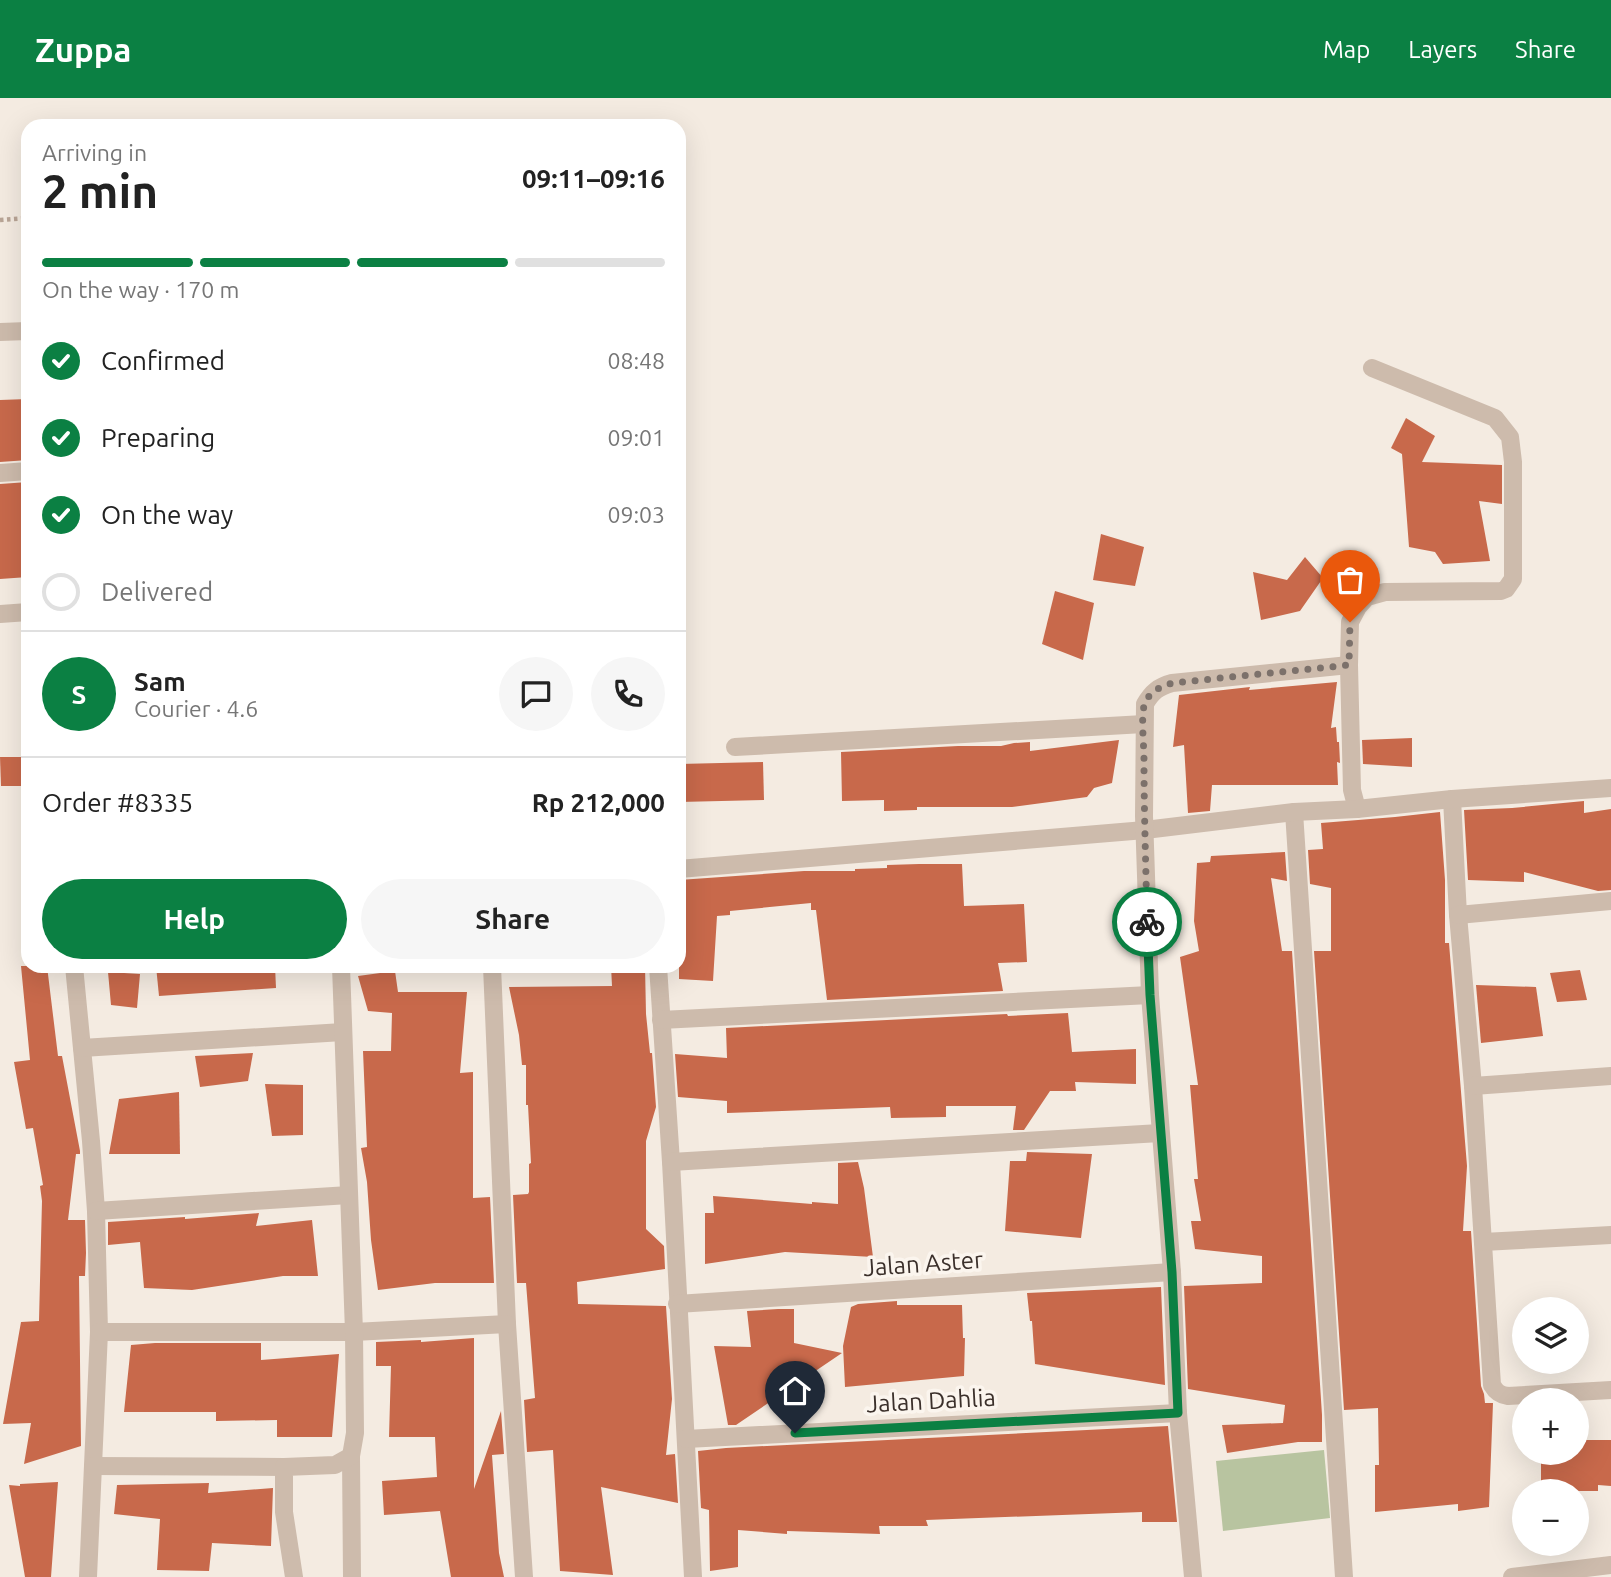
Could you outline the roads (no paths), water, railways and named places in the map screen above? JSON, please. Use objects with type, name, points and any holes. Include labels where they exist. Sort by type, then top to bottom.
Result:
[{"type":"street","points":[[0,332],[21,331]]},
{"type":"street","points":[[1357,810],[1352,790],[1349,665],[1350,622],[1358,607],[1367,597],[1385,592],[1501,591],[1506,589],[1513,579],[1513,462],[1510,437],[1495,418],[1372,368]]},
{"type":"street","points":[[0,473],[21,472]]},
{"type":"street","points":[[0,614],[21,612]]},
{"type":"street","points":[[1193,1577],[1178,1413],[1172,1272],[1150,995],[1144,830],[1144,704],[1152,692],[1172,683],[1349,665]]},
{"type":"street","points":[[735,747],[1144,724]]},
{"type":"street","points":[[686,868],[1144,830],[1294,812],[1357,810],[1451,799],[1611,788]]},
{"type":"street","points":[[1451,799],[1492,1384],[1501,1395],[1508,1396],[1611,1390]]},
{"type":"street","points":[[1294,812],[1344,1577]]},
{"type":"street","points":[[1458,915],[1611,901]]},
{"type":"street","points":[[75,973],[96,1211],[99,1332],[88,1577]]},
{"type":"street","points":[[341,973],[354,1332],[352,1577]]},
{"type":"street","points":[[492,973],[507,1324],[524,1577]]},
{"type":"street","points":[[658,973],[693,1577]]},
{"type":"street","points":[[661,1020],[1150,995]]},
{"type":"street","points":[[82,1048],[343,1032]]},
{"type":"street","points":[[1473,1086],[1611,1076]]},
{"type":"street","points":[[671,1162],[1160,1133]]},
{"type":"street","points":[[96,1211],[349,1195]]},
{"type":"street","points":[[1483,1242],[1611,1235]]},
{"type":"street","name":"Jalan Aster","points":[[677,1304],[1172,1272]]},
{"type":"street","points":[[99,1332],[354,1332],[507,1324]]},
{"type":"street","name":"Jalan Dahlia","points":[[685,1439],[1178,1413]]},
{"type":"street","points":[[93,1466],[284,1467],[335,1465],[351,1456]]},
{"type":"street","points":[[284,1467],[284,1512],[294,1577]]},
{"type":"street","points":[[1512,1577],[1611,1565]]}]
